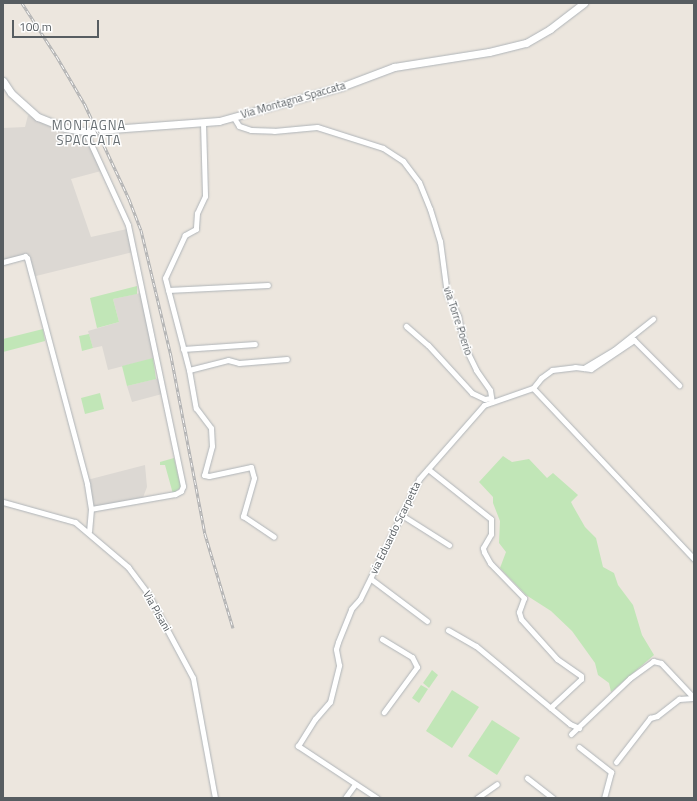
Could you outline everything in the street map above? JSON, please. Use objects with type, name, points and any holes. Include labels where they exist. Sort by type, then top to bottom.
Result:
[{"type":"main road","name":"Via Montagna Spaccata","points":[[3,81],[11,93],[38,117],[65,128],[85,131],[203,123],[234,118],[341,87],[394,66],[489,52],[526,43],[550,29],[584,3]]},
{"type":"street","name":"via Torre Poerio","points":[[234,118],[239,126],[251,130],[322,129],[383,148],[403,161],[419,182],[430,209],[440,241],[447,294],[458,316],[467,351],[476,370],[488,386],[492,400]]},
{"type":"street","points":[[203,123],[204,196],[197,213],[196,229],[185,235],[165,278],[189,370],[196,408],[211,428],[212,446],[204,475],[209,476],[251,467],[254,478],[243,516],[274,537]]},
{"type":"street","points":[[85,131],[128,225],[183,486],[181,491],[175,494],[91,510]]},
{"type":"street","points":[[3,262],[25,256],[27,258],[87,484],[91,510],[88,531]]},
{"type":"street","points":[[168,290],[268,285]]},
{"type":"street","points":[[583,369],[614,350],[653,319]]},
{"type":"street","points":[[406,326],[428,345],[472,394],[492,400]]},
{"type":"street","name":"via Eduardo Scarpetta","points":[[377,798],[298,746],[315,719],[330,702],[339,665],[336,649],[352,609],[360,599],[415,484],[470,420],[484,406],[492,400],[501,401],[533,388],[541,378],[552,370],[575,366],[583,369],[591,369],[634,340],[679,385]]},
{"type":"street","points":[[183,349],[255,344]]},
{"type":"street","points":[[189,370],[228,360],[239,363],[287,359]]},
{"type":"street","points":[[533,388],[694,559]]},
{"type":"street","points":[[428,469],[491,519],[491,534],[483,548],[484,552],[490,563],[524,598],[519,612],[521,619],[557,659],[581,676],[581,679],[550,708]]},
{"type":"street","name":"Via Pisani","points":[[3,502],[63,517],[88,531],[128,567],[148,594],[193,678],[216,798]]},
{"type":"street","points":[[400,514],[449,545]]},
{"type":"street","points":[[370,579],[427,621]]},
{"type":"street","points":[[448,630],[476,646],[550,708],[579,728]]},
{"type":"street","points":[[382,639],[412,657],[417,667],[384,712]]},
{"type":"street","points":[[571,734],[630,678],[654,661],[661,663],[693,698]]},
{"type":"street","points":[[616,762],[650,718],[657,716],[680,699],[693,698]]},
{"type":"street","points":[[579,747],[611,772],[604,798]]},
{"type":"street","points":[[528,778],[553,798]]},
{"type":"street","points":[[345,798],[355,784]]},
{"type":"street","points":[[476,798],[497,784]]},
{"type":"shaded area","points":[[28,115],[49,126],[84,134],[101,171],[71,179],[91,237],[127,229],[133,252],[32,277],[28,258],[3,260],[3,128],[25,127]]},
{"type":"shaded area","points":[[145,292],[159,357],[108,370],[102,346],[93,348],[88,331],[119,322],[113,299]]},
{"type":"shaded area","points":[[159,378],[162,394],[132,402],[127,386]]},
{"type":"shaded area","points":[[145,465],[147,487],[142,500],[92,508],[87,480]]},
{"type":"green space","points":[[137,286],[137,294],[113,299],[119,322],[97,328],[90,298]]},
{"type":"green space","points":[[43,329],[45,341],[3,352],[3,339]]},
{"type":"green space","points":[[89,334],[93,348],[82,351],[79,336]]},
{"type":"green space","points":[[153,358],[156,379],[127,386],[122,366]]},
{"type":"green space","points":[[100,393],[104,409],[85,414],[81,398]]},
{"type":"green space","points":[[503,456],[512,462],[529,459],[547,478],[553,473],[578,495],[571,502],[585,527],[596,538],[603,567],[614,573],[618,585],[633,605],[642,635],[654,655],[611,692],[609,683],[598,675],[595,663],[572,631],[551,611],[526,595],[500,568],[506,552],[499,543],[500,521],[493,503],[493,497],[479,482]]},
{"type":"green space","points":[[174,458],[181,487],[173,494],[165,465],[160,465],[160,462]]},
{"type":"green space","points":[[432,670],[438,675],[429,688],[423,683]]},
{"type":"green space","points":[[421,685],[428,689],[419,703],[412,698]]},
{"type":"green space","points":[[452,690],[479,707],[452,748],[426,731]]},
{"type":"green space","points":[[492,720],[520,738],[497,775],[468,756]]},
{"type":"railway","points":[[22,3],[57,57],[85,105],[129,199],[141,230],[171,356],[205,534],[233,628]]},
{"type":"district","name":"MONTAGNA SPACCATA","points":[[89,134]]}]
